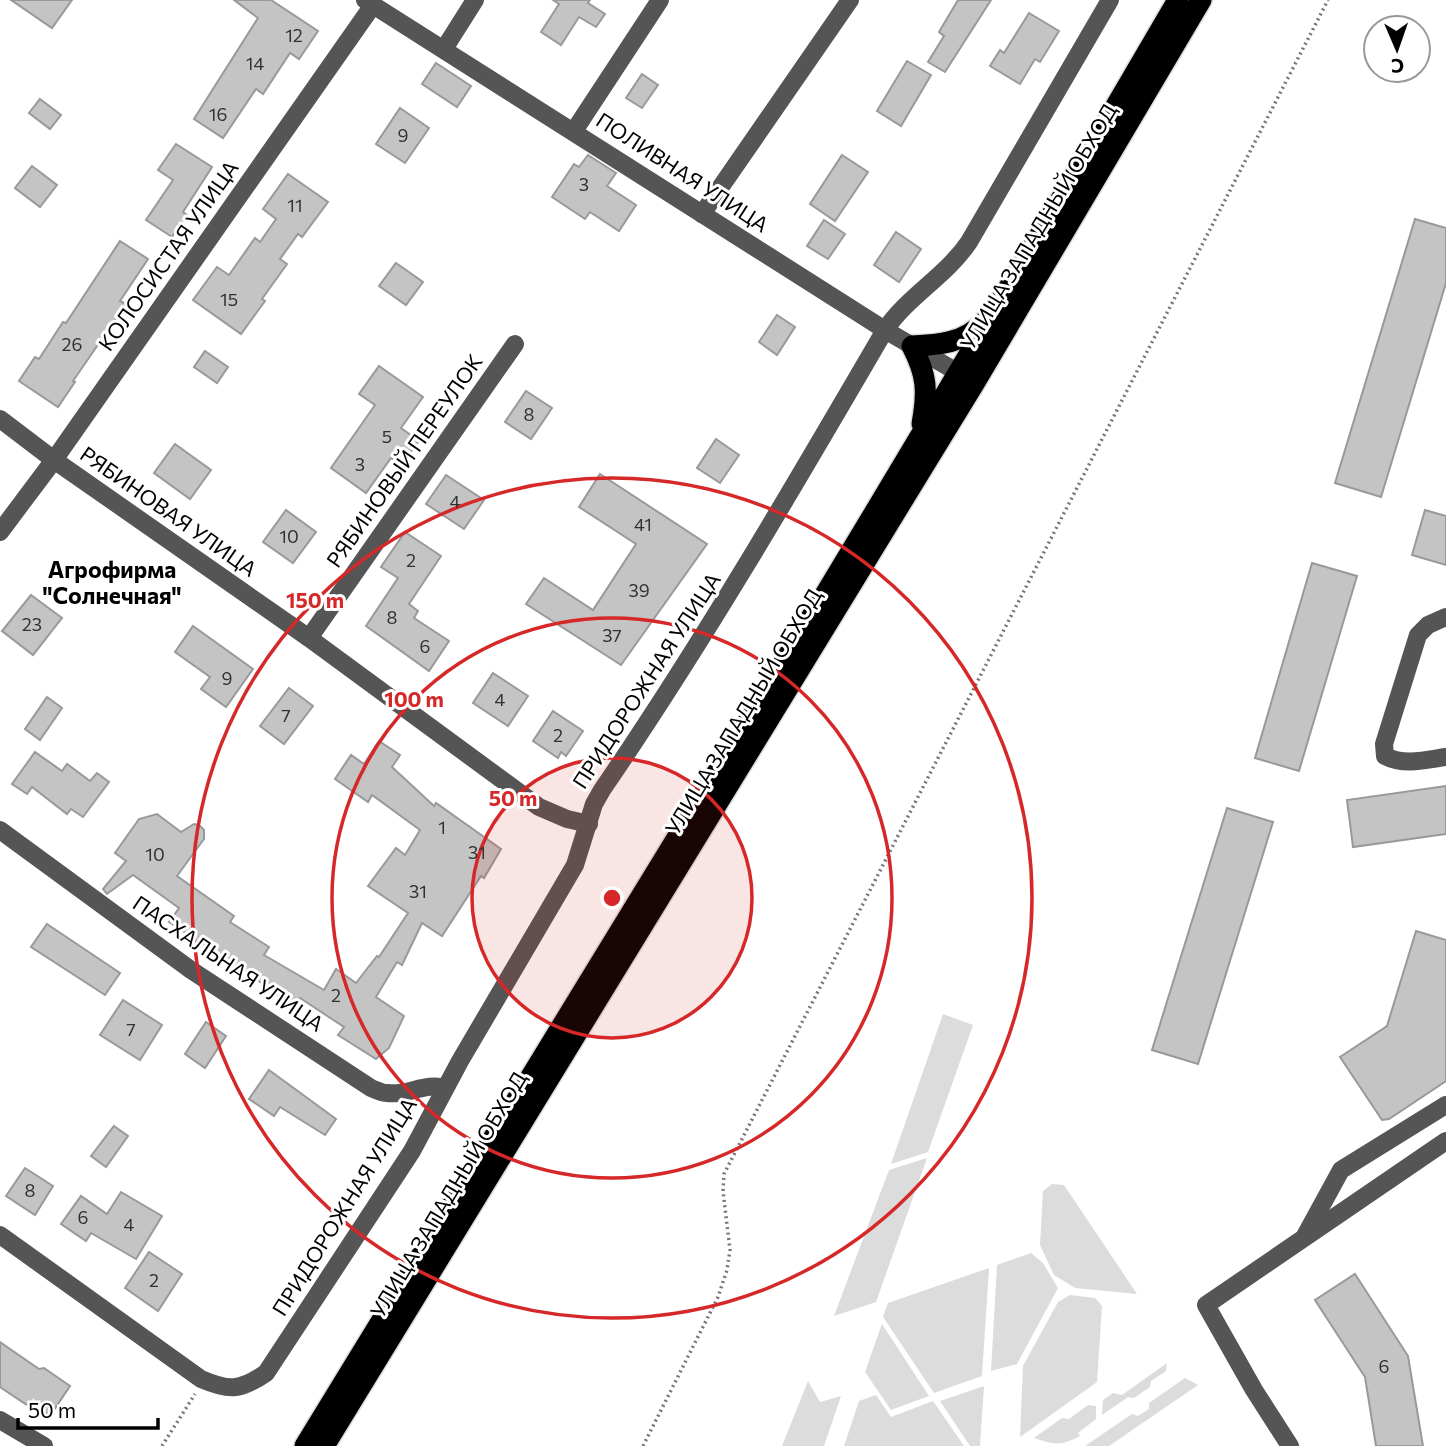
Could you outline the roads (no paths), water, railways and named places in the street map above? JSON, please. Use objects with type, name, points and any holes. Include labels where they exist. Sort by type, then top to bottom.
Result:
[{"type":"highway","name":"УЛИЦА ЗАПАДНЫЙ ОБХОД","points":[[305,1446],[920,436],[966,378],[995,310],[1178,0]]},
{"type":"highway","name":"УЛИЦА ЗАПАДНЫЙ ОБХОД","points":[[324,1446],[966,378],[1201,0]]},
{"type":"highway","points":[[920,436],[927,390],[924,374],[912,345],[950,342],[967,336],[978,329],[995,310]]},
{"type":"street","points":[[444,49],[475,0]]},
{"type":"street","points":[[574,131],[660,0]]},
{"type":"street","points":[[702,214],[850,0]]},
{"type":"street","name":"ПРИДОРОЖНАЯ УЛИЦА","points":[[0,1235],[204,1380],[218,1386],[235,1388],[250,1384],[266,1373],[412,1151],[445,1088],[575,865],[594,804],[602,790],[750,561],[885,330],[903,306],[951,264],[969,242],[1110,0]]},
{"type":"street","name":"ПОЛИВНАЯ УЛИЦА","points":[[369,3],[885,330],[966,378]]},
{"type":"street","name":"КОЛОСИСТАЯ УЛИЦА","points":[[0,532],[54,460],[369,3]]},
{"type":"street","name":"РЯБИНОВЫЙ ПЕРЕУЛОК","points":[[309,638],[515,344]]},
{"type":"street","name":"РЯБИНОВАЯ УЛИЦА","points":[[0,419],[54,460],[309,638],[539,807],[567,819],[589,824]]},
{"type":"street","points":[[1446,617],[1428,625],[1418,635],[1384,744],[1385,756],[1394,761],[1446,757]]},
{"type":"street","name":"ПАСХАЛЬНАЯ УЛИЦА","points":[[0,830],[191,970],[371,1088],[386,1093],[401,1093],[433,1086],[445,1088]]},
{"type":"street","points":[[1305,1237],[1341,1170],[1446,1105]]},
{"type":"street","points":[[1290,1446],[1254,1390],[1206,1305],[1446,1141]]},
{"type":"street","points":[[0,1420],[44,1446]]},
{"type":"district","name":"Агрофирма \"Солнечная\"","points":[[112,583]]}]
